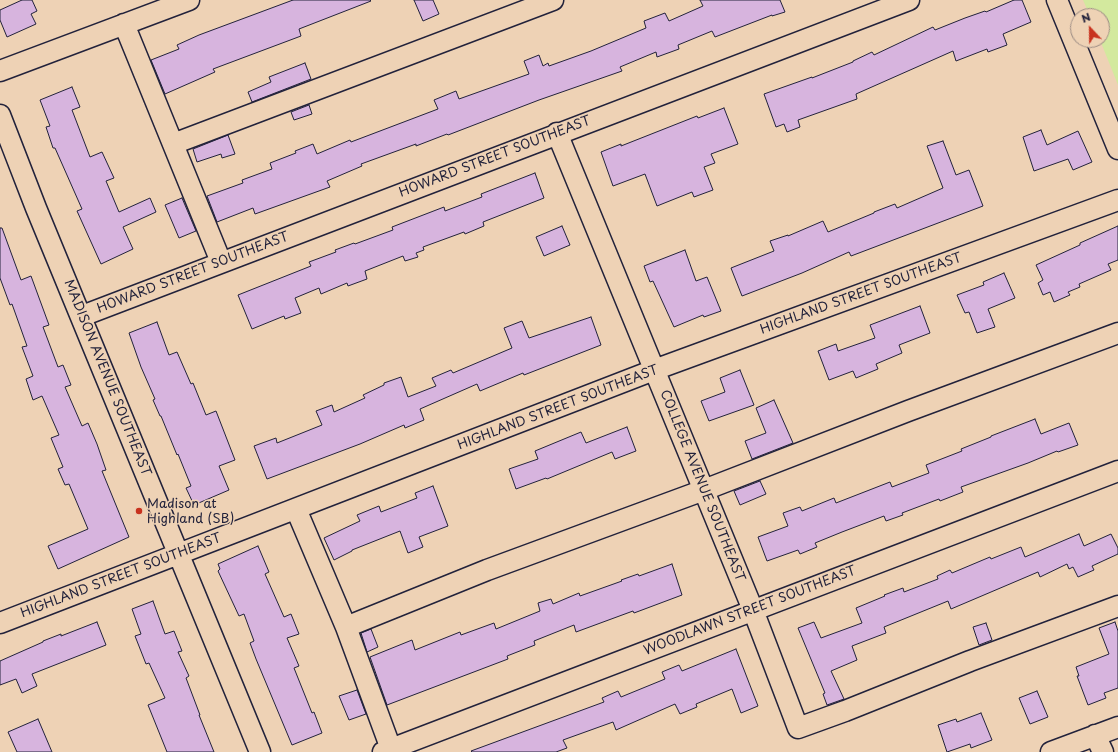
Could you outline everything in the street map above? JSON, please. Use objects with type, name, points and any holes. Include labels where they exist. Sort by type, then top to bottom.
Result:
[{"type":"street","points":[[0,71],[189,0]]},
{"type":"street","points":[[173,144],[553,0]]},
{"type":"street","name":"HOWARD STREET SOUTHEAST","points":[[82,316],[557,133],[909,0]]},
{"type":"street","points":[[1057,0],[1118,149]]},
{"type":"street","points":[[124,24],[221,262]]},
{"type":"street","name":"MADISON AVENUE SOUTHEAST","points":[[0,115],[36,208],[82,316],[260,752]]},
{"type":"street","name":"COLLEGE AVENUE SOUTHEAST","points":[[557,133],[753,610],[798,728],[845,711],[970,661],[1118,606]]},
{"type":"street","name":"HIGHLAND STREET SOUTHEAST","points":[[0,623],[654,370],[1118,200]]},
{"type":"street","points":[[346,627],[487,570],[704,490],[908,411],[1118,333]]},
{"type":"street","name":"WOODLAWN STREET SOUTHEAST","points":[[387,750],[1118,471]]},
{"type":"street","points":[[296,509],[346,627],[387,750]]},
{"type":"street","points":[[1050,752],[1099,744],[1118,726]]},
{"type":"green space","points":[[1083,0],[1118,0],[1118,85],[1103,48],[1110,48],[1110,8],[1086,8]]},
{"type":"building","points":[[22,0],[32,0],[37,11],[31,14],[36,24],[7,37],[0,20],[0,10]]},
{"type":"building","points":[[293,0],[371,1],[299,29],[301,36],[213,69],[215,72],[165,94],[151,60],[179,49],[177,45],[199,35]]},
{"type":"building","points":[[414,0],[433,0],[439,14],[423,21]]},
{"type":"building","points":[[700,0],[780,0],[785,12],[772,15],[715,37],[712,31],[678,45],[679,49],[657,57],[656,52],[620,67],[622,71],[539,100],[448,135],[447,134],[416,146],[416,144],[361,164],[362,166],[327,181],[330,187],[255,214],[253,208],[217,222],[207,196],[243,183],[242,180],[272,169],[270,163],[296,153],[295,151],[313,144],[317,154],[350,140],[351,142],[438,109],[434,100],[456,91],[459,99],[529,74],[524,61],[539,55],[543,66],[548,63],[549,66],[591,51],[646,28],[644,21],[665,13],[669,21],[703,6]]},
{"type":"building","points":[[1014,0],[1022,0],[1031,22],[1003,34],[1007,45],[988,52],[987,49],[956,61],[953,51],[856,94],[857,99],[798,120],[800,127],[787,132],[784,124],[776,127],[764,94],[812,78],[853,62],[872,52],[874,55],[933,27],[935,30],[965,18],[985,11],[986,12]]},
{"type":"building","points":[[305,63],[311,79],[252,102],[248,92],[271,82],[269,77]]},
{"type":"building","points":[[72,87],[80,107],[72,110],[90,157],[102,152],[114,178],[106,181],[119,212],[150,198],[156,212],[123,227],[133,249],[101,264],[77,211],[82,209],[55,148],[53,148],[46,127],[50,126],[40,100]]},
{"type":"building","points":[[309,105],[312,114],[294,120],[291,112]]},
{"type":"building","points":[[724,108],[738,144],[711,154],[715,163],[704,167],[713,190],[694,197],[692,192],[657,206],[645,174],[613,186],[601,152],[621,144],[621,146],[697,116],[698,118]]},
{"type":"building","points":[[1041,130],[1047,145],[1078,131],[1092,162],[1073,170],[1068,159],[1034,171],[1023,137]]},
{"type":"building","points":[[228,135],[235,154],[222,158],[221,154],[197,162],[193,149]]},
{"type":"building","points":[[943,141],[956,175],[969,170],[983,206],[851,256],[849,252],[802,273],[742,296],[731,268],[774,251],[770,241],[788,236],[823,221],[828,232],[895,204],[897,208],[943,188],[927,146]]},
{"type":"building","points":[[535,173],[544,198],[483,222],[484,226],[465,234],[464,232],[423,247],[424,250],[416,253],[418,257],[405,261],[403,256],[365,271],[367,279],[348,286],[347,283],[321,294],[319,288],[295,298],[301,313],[285,319],[284,316],[252,329],[238,295],[311,266],[309,262],[336,252],[335,250],[393,230],[392,227],[444,207],[445,211],[482,197],[481,194]]},
{"type":"building","points":[[182,198],[196,231],[179,238],[165,205]]},
{"type":"building","points":[[562,226],[570,245],[544,256],[536,237]]},
{"type":"building","points":[[1118,226],[1118,260],[1108,264],[1111,270],[1079,284],[1080,287],[1068,292],[1070,295],[1054,302],[1050,292],[1043,295],[1038,283],[1043,280],[1036,265]]},
{"type":"building","points":[[0,228],[2,228],[21,280],[31,276],[49,325],[43,327],[58,367],[63,365],[71,385],[65,387],[82,426],[88,423],[97,444],[106,470],[102,471],[129,537],[58,569],[48,546],[88,529],[69,484],[65,485],[58,469],[63,467],[51,438],[59,435],[42,396],[33,400],[26,379],[33,376],[22,347],[27,346],[12,304],[10,305],[0,278]]},
{"type":"building","points":[[685,250],[696,281],[707,277],[721,311],[704,317],[703,315],[674,327],[653,281],[650,282],[644,266]]},
{"type":"building","points":[[1004,273],[1015,298],[988,309],[995,327],[977,333],[969,312],[965,313],[957,295],[984,285],[983,282]]},
{"type":"building","points":[[920,306],[930,333],[899,345],[902,353],[876,364],[878,369],[856,378],[853,371],[829,380],[818,351],[836,344],[838,351],[875,338],[870,325]]},
{"type":"building","points":[[591,317],[601,345],[524,375],[523,373],[480,391],[477,384],[420,409],[424,420],[405,428],[404,425],[360,444],[267,479],[254,446],[276,438],[277,443],[322,425],[316,411],[332,405],[334,412],[365,398],[363,395],[384,385],[384,383],[401,377],[408,397],[436,386],[432,378],[451,370],[453,373],[512,348],[504,328],[522,321],[529,338]]},
{"type":"building","points":[[157,322],[169,355],[177,352],[191,384],[193,383],[206,415],[216,411],[235,460],[219,466],[229,490],[194,505],[186,488],[191,486],[153,400],[155,399],[141,367],[129,333]]},
{"type":"building","points":[[740,370],[754,405],[709,421],[701,401],[725,392],[720,378]]},
{"type":"building","points":[[774,400],[793,443],[752,459],[745,441],[766,433],[756,408]]},
{"type":"building","points":[[1035,419],[1041,434],[1069,423],[1078,445],[1058,452],[1057,451],[961,487],[963,492],[902,513],[903,515],[886,521],[884,516],[842,532],[815,543],[817,547],[800,554],[798,550],[767,561],[758,537],[788,526],[783,513],[800,507],[802,511],[834,498],[836,503],[890,482],[892,487],[929,473],[926,465],[962,451],[961,449],[991,436]]},
{"type":"building","points":[[627,427],[636,451],[615,459],[612,452],[547,479],[546,478],[516,489],[509,469],[538,459],[535,451],[581,432],[586,443]]},
{"type":"building","points":[[760,481],[766,494],[740,505],[734,491]]},
{"type":"building","points":[[433,486],[448,526],[419,537],[423,547],[408,553],[400,531],[352,550],[334,560],[324,538],[360,521],[357,515],[379,506],[381,512],[417,498],[415,493]]},
{"type":"building","points":[[1079,534],[1084,546],[1111,534],[1118,548],[1118,554],[1092,566],[1094,570],[1078,577],[1073,567],[1069,569],[1067,564],[1040,577],[1038,572],[951,609],[948,601],[884,627],[886,633],[852,646],[857,660],[831,671],[844,699],[827,705],[823,694],[825,693],[798,628],[814,622],[821,638],[862,623],[856,608],[885,596],[884,595],[903,588],[904,592],[938,579],[937,576],[950,570],[952,573],[990,557],[991,559],[1021,547],[1025,557]]},
{"type":"building","points":[[258,546],[269,572],[265,574],[284,617],[291,614],[299,634],[287,638],[299,666],[294,668],[312,713],[314,712],[322,733],[292,745],[250,643],[254,641],[244,614],[239,616],[218,571],[220,569],[218,564]]},
{"type":"building","points":[[672,564],[682,595],[576,632],[574,625],[534,641],[535,645],[507,656],[508,659],[387,705],[370,657],[412,640],[415,650],[460,632],[461,635],[494,623],[496,629],[540,611],[538,603],[551,599],[553,604],[579,593],[580,596],[638,574],[639,576]]},
{"type":"building","points":[[153,601],[165,634],[174,631],[182,651],[178,652],[189,676],[186,678],[214,752],[167,752],[148,705],[165,698],[149,663],[146,664],[135,636],[141,634],[132,609]]},
{"type":"building","points":[[97,622],[106,645],[32,674],[37,686],[22,693],[16,679],[0,685],[0,661],[43,641],[61,634],[61,636]]},
{"type":"building","points":[[1115,622],[1118,631],[1118,688],[1104,693],[1106,698],[1088,705],[1077,676],[1079,676],[1076,667],[1109,654],[1099,628]]},
{"type":"building","points":[[986,623],[992,640],[979,645],[973,627]]},
{"type":"building","points":[[371,629],[378,647],[367,652],[361,633]]},
{"type":"building","points":[[736,649],[758,706],[741,713],[732,689],[696,704],[697,707],[680,714],[675,704],[616,730],[613,722],[563,740],[567,748],[556,752],[471,751],[604,702],[602,698],[618,691],[621,697],[665,679],[662,672],[679,665],[682,671]]},
{"type":"building","points":[[357,690],[366,714],[349,720],[339,696]]},
{"type":"building","points":[[1037,691],[1048,717],[1030,724],[1019,698]]},
{"type":"building","points":[[981,713],[992,740],[971,748],[970,744],[947,752],[938,725],[956,719],[957,722]]},
{"type":"building","points":[[38,719],[52,752],[17,752],[8,732]]},
{"type":"place","name":"Madison at Highland (SB)","points":[[139,511]]}]
